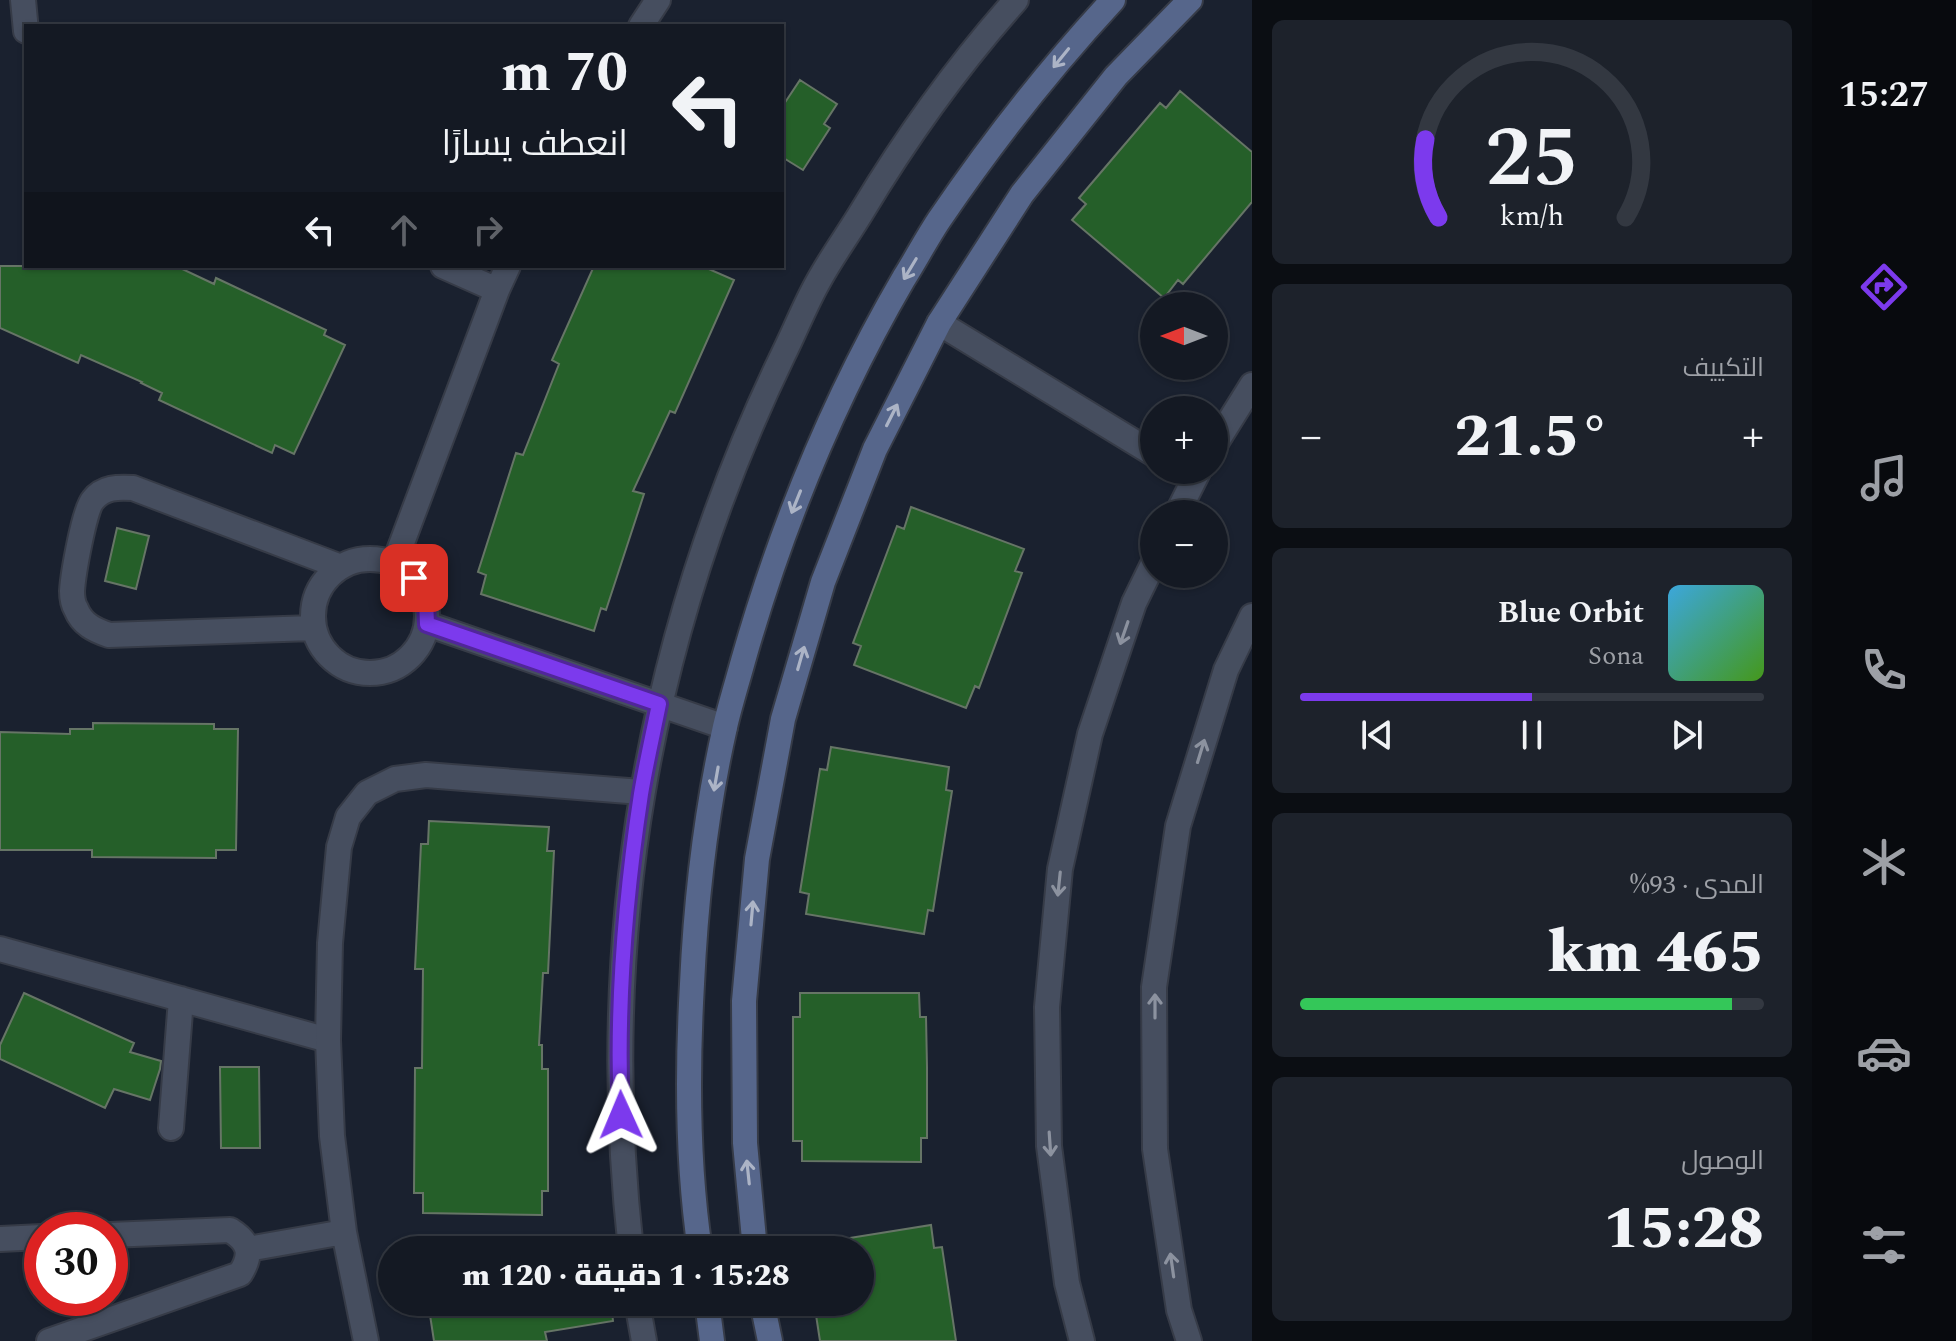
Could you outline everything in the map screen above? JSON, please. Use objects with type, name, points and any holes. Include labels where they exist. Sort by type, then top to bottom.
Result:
[{"type":"street","points":[[23,0],[25,24]]},
{"type":"street","points":[[642,24],[658,0]]},
{"type":"street","points":[[629,1236],[620,1091],[621,991],[628,891],[641,792],[659,704],[704,545],[753,418],[818,282],[897,154],[986,33],[1016,0]]},
{"type":"street","points":[[699,1236],[690,1137],[689,1031],[695,925],[708,821],[725,727],[757,613],[792,511],[833,411],[882,315],[937,223],[999,134],[1067,50],[1113,0]]},
{"type":"street","points":[[754,1236],[745,1143],[744,1001],[757,859],[783,719],[823,582],[869,464],[939,323],[1022,194],[1116,76],[1190,0]]},
{"type":"street","points":[[448,268],[497,290]]},
{"type":"street","points":[[394,564],[507,268]]},
{"type":"street","points":[[939,323],[1140,445]]},
{"type":"street","points":[[1228,424],[1252,385]]},
{"type":"street","points":[[313,628],[109,635],[94,630],[82,620],[74,607],[72,592],[85,514],[92,500],[103,491],[117,487],[133,488],[341,567]]},
{"type":"street","points":[[377,559],[394,564],[414,578],[426,600],[427,624],[420,646],[405,663],[384,673],[360,674],[339,665],[322,649],[313,628],[313,610],[318,593],[327,578],[341,567],[358,560],[377,559]]},
{"type":"street","points":[[1082,1341],[1067,1283],[1049,1146],[1047,1007],[1060,869],[1090,734],[1141,588]]},
{"type":"street","points":[[1189,1341],[1179,1310],[1155,1149],[1154,987],[1178,826],[1226,670],[1252,616]]},
{"type":"street","points":[[427,624],[725,727]]},
{"type":"street","points":[[366,1341],[344,1232],[332,1136],[328,1040],[330,943],[339,847],[348,817],[367,793],[395,779],[426,775],[641,792]]},
{"type":"street","points":[[0,949],[328,1040]]},
{"type":"street","points":[[171,1128],[181,999]]},
{"type":"street","points":[[49,1341],[240,1274],[247,1263],[248,1249],[242,1237],[230,1230],[128,1234]]},
{"type":"street","points":[[248,1249],[344,1232]]},
{"type":"street","points":[[0,1239],[24,1238]]},
{"type":"street","points":[[640,1316],[644,1341]]},
{"type":"street","points":[[709,1316],[712,1341]]},
{"type":"street","points":[[765,1316],[770,1341]]},
{"type":"building","points":[[800,80],[837,104],[824,124],[830,128],[803,170],[784,158],[784,104]]},
{"type":"building","points":[[1180,91],[1252,152],[1252,202],[1183,284],[1178,280],[1169,292],[1157,292],[1072,220],[1086,204],[1079,198],[1160,103],[1166,108]]},
{"type":"building","points":[[0,266],[180,268],[214,284],[216,278],[326,330],[324,335],[345,345],[294,454],[275,445],[272,453],[159,400],[162,393],[142,382],[81,355],[78,363],[0,328]]},
{"type":"building","points":[[593,268],[707,268],[734,280],[675,413],[670,411],[633,491],[644,494],[606,610],[601,608],[594,631],[481,594],[486,575],[478,572],[516,453],[523,455],[559,364],[552,360]]},
{"type":"building","points":[[911,507],[1024,549],[1015,571],[1022,573],[979,688],[975,686],[966,708],[854,665],[861,646],[853,643],[897,526],[904,529]]},
{"type":"building","points":[[117,528],[149,536],[136,589],[105,581]]},
{"type":"building","points":[[93,723],[214,724],[214,729],[238,729],[236,850],[216,850],[216,858],[92,857],[92,850],[0,850],[0,732],[70,734],[70,729],[93,729]]},
{"type":"building","points":[[831,747],[949,767],[946,790],[952,791],[933,911],[928,910],[924,934],[806,914],[809,894],[800,892],[820,769],[827,770]]},
{"type":"building","points":[[429,821],[549,827],[547,851],[554,851],[548,973],[543,973],[539,1045],[542,1045],[542,1069],[548,1069],[548,1191],[542,1191],[542,1215],[423,1213],[423,1193],[414,1193],[415,1068],[422,1068],[423,969],[415,969],[421,844],[428,844]]},
{"type":"building","points":[[24,993],[134,1043],[130,1052],[161,1061],[150,1100],[114,1089],[105,1108],[0,1059],[0,1045]]},
{"type":"building","points":[[800,993],[919,993],[920,1017],[926,1017],[927,1067],[927,1138],[921,1138],[921,1162],[802,1161],[802,1141],[793,1141],[793,1017],[800,1017]]},
{"type":"building","points":[[220,1067],[259,1067],[260,1148],[221,1148]]},
{"type":"building","points":[[931,1225],[934,1248],[942,1247],[956,1341],[820,1341],[816,1316],[874,1316],[874,1236],[862,1236]]},
{"type":"building","points":[[430,1316],[612,1316],[613,1321],[545,1332],[547,1341],[434,1341]]},
{"type":"route","points":[[414,578],[426,600],[427,624],[659,704],[641,792],[628,891],[621,991],[621,1115]]}]
